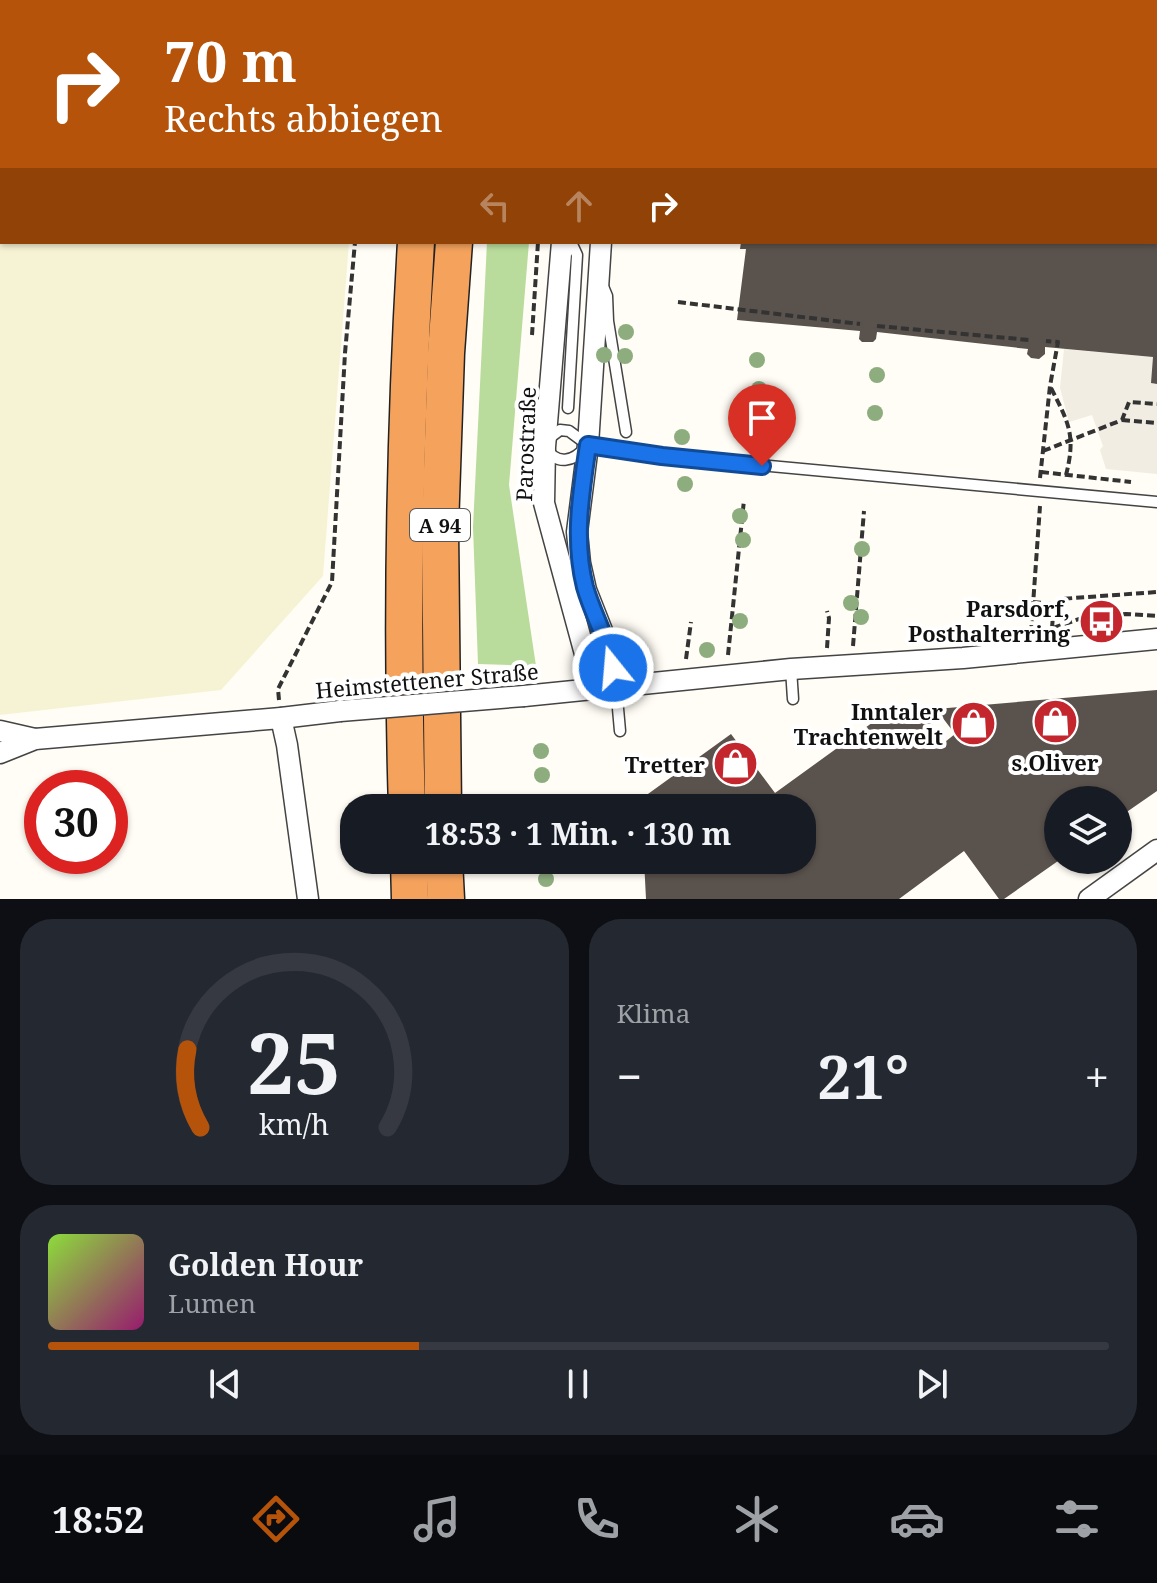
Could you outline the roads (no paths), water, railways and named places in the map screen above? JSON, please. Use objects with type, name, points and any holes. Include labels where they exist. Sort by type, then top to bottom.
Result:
[{"type":"highway","name":"A 94","points":[[407,794],[403,686],[410,347],[416,244]]},
{"type":"highway","name":"A 94","points":[[443,794],[440,528],[446,353],[454,244]]},
{"type":"highway","points":[[409,874],[410,899]]},
{"type":"highway","points":[[445,874],[446,899]]},
{"type":"street","name":"Parostraße","points":[[562,244],[545,447],[544,503],[585,654],[591,689]]},
{"type":"street","points":[[601,244],[597,447],[577,532],[586,590],[610,651],[616,686]]},
{"type":"street","name":"Heimstettener Straße","points":[[0,753],[35,739],[791,669],[963,658],[1157,639]]},
{"type":"street","points":[[281,718],[308,899]]},
{"type":"street","name":"Heimstettener Straße","points":[[0,731],[35,739]]},
{"type":"street","points":[[1089,899],[1157,850]]},
{"type":"lane","points":[[568,408],[577,255],[572,244]]},
{"type":"lane","points":[[599,278],[607,296],[608,321],[626,432]]},
{"type":"lane","points":[[597,447],[573,459],[553,457],[545,447],[560,430],[569,431],[597,447],[635,453],[1157,502]]},
{"type":"lane","points":[[791,669],[793,699]]},
{"type":"lane","points":[[616,686],[620,731]]},
{"type":"place","name":"Parsdorf, Posthalterring","points":[[1101,621]]},
{"type":"place","name":"s.Oliver","points":[[1055,721]]},
{"type":"place","name":"Inntaler Trachtenwelt","points":[[974,724]]},
{"type":"place","name":"Tretter","points":[[736,764]]}]
